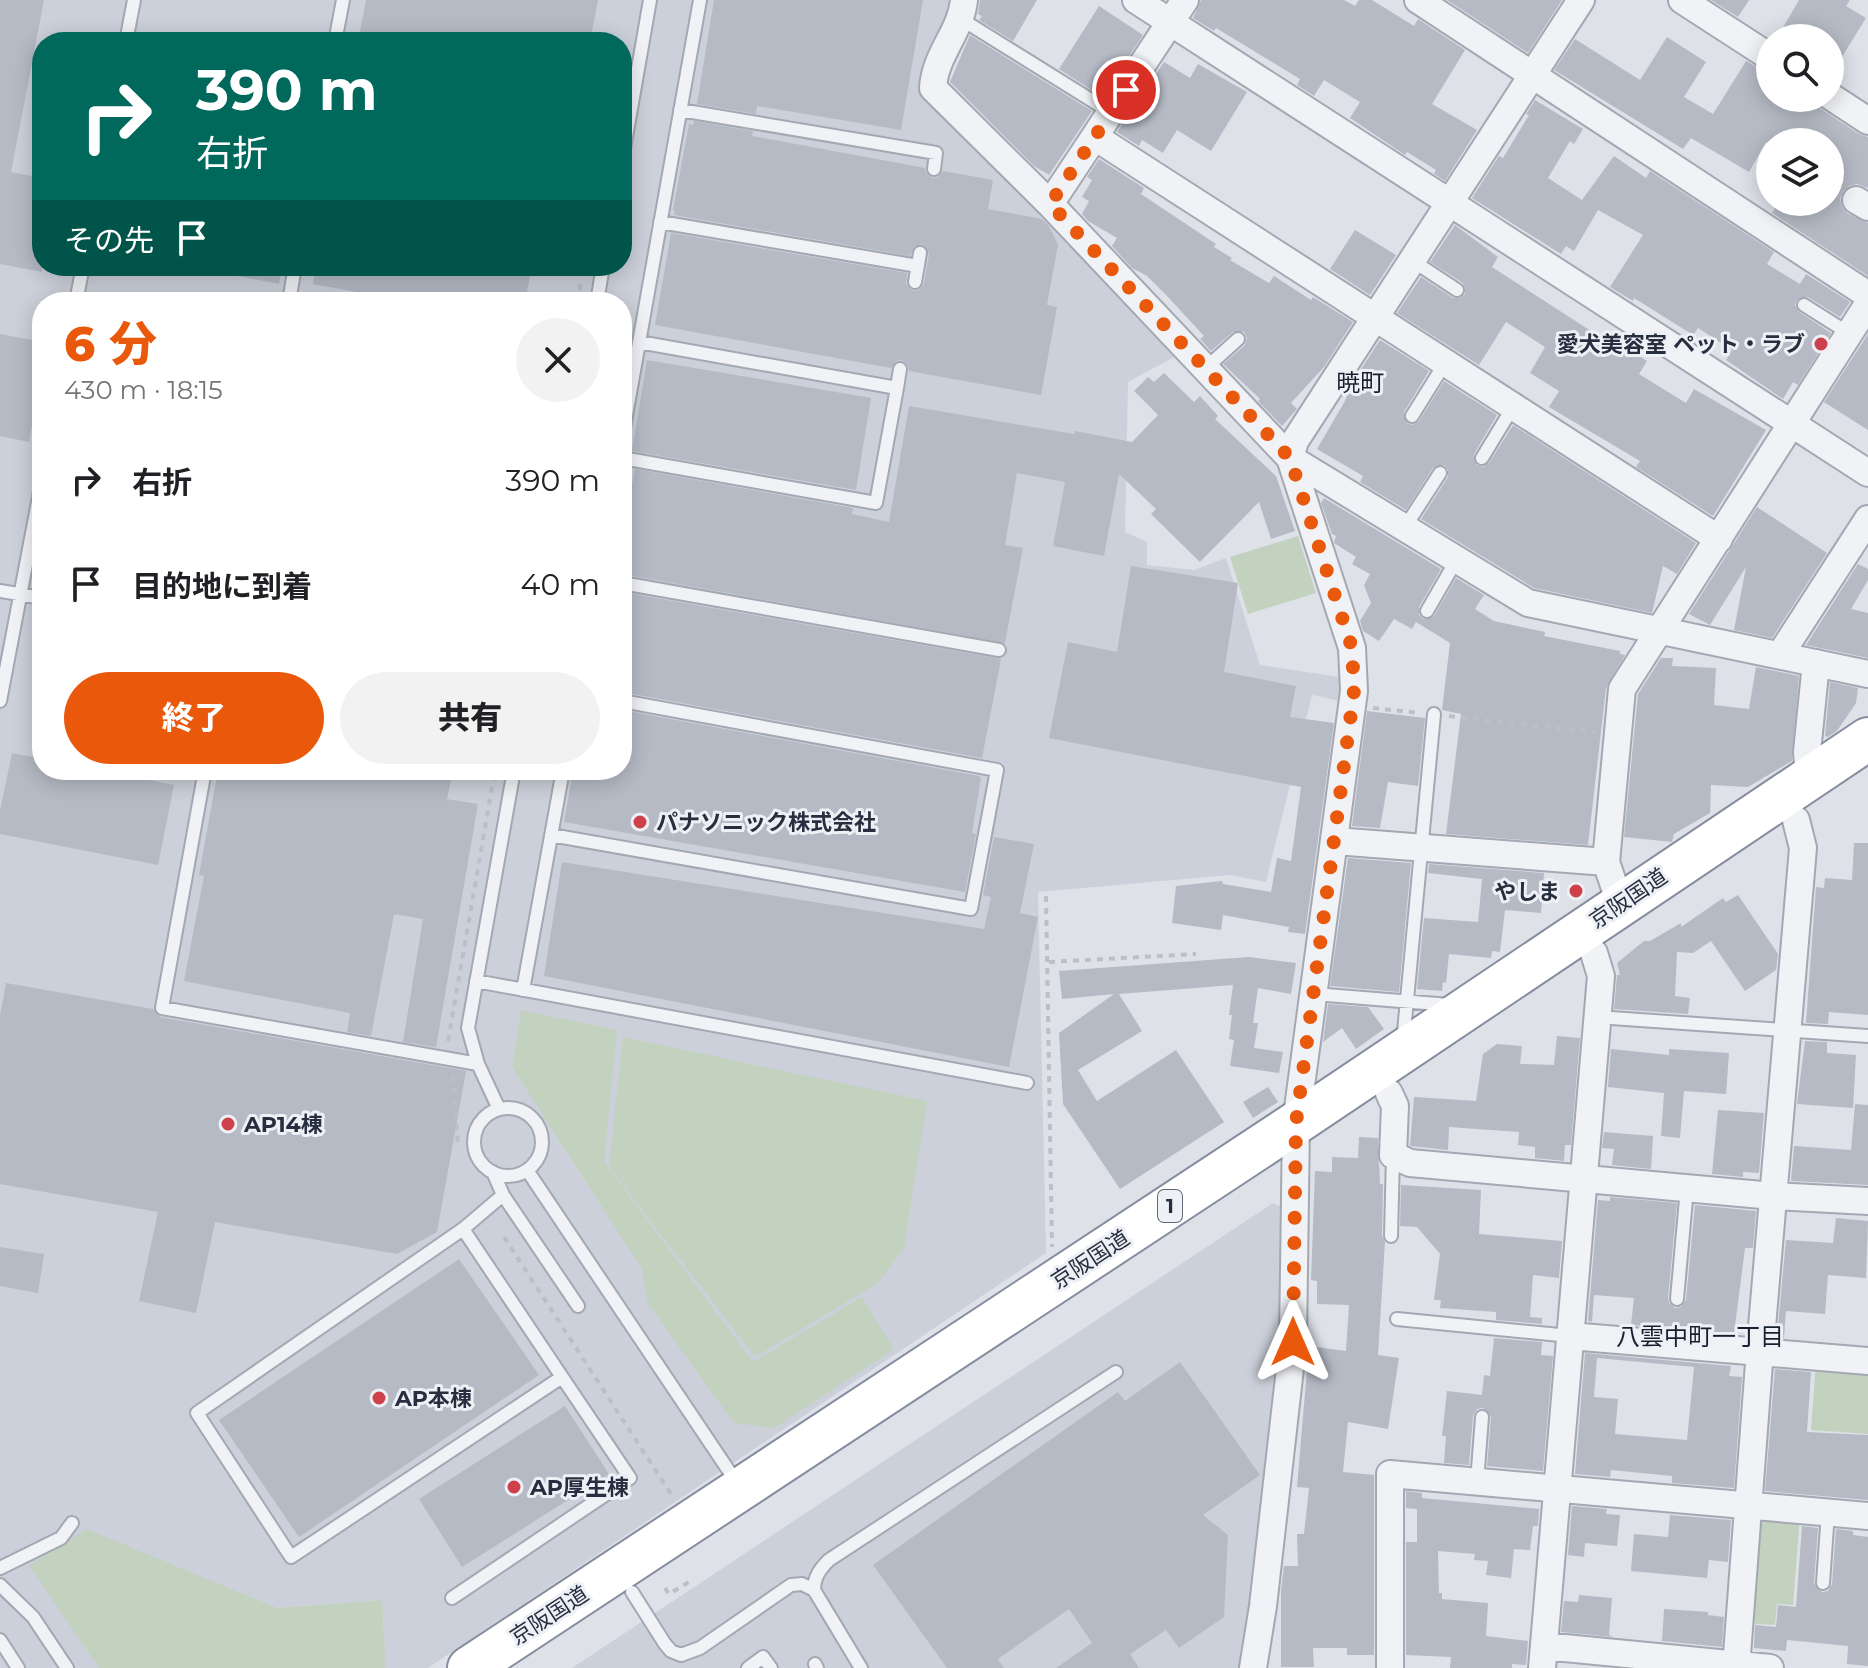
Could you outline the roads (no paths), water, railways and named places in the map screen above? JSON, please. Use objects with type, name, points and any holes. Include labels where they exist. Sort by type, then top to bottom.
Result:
[{"type":"highway","name":"京阪国道","points":[[518,1668],[648,1590],[1295,1139],[1402,1051],[1868,739]]},
{"type":"highway","name":"京阪国道","points":[[469,1668],[741,1489],[1295,1139],[1389,1093],[1868,770]]},
{"type":"street","points":[[1136,0],[1868,473]]},
{"type":"street","points":[[1050,204],[1185,0]]},
{"type":"street","points":[[1418,0],[1868,295]]},
{"type":"street","points":[[1253,1668],[1293,1342],[1295,1139],[1352,705],[1352,648],[1290,458],[1295,441],[1581,0]]},
{"type":"street","points":[[1682,0],[1756,48]]},
{"type":"street","points":[[962,9],[934,70],[933,88],[1050,204],[1290,458],[1528,603],[1868,674]]},
{"type":"street","points":[[1844,105],[1868,121]]},
{"type":"street","points":[[1095,137],[1719,539]]},
{"type":"street","points":[[1620,903],[1606,862],[1622,689],[1868,304]]},
{"type":"street","points":[[1780,655],[1868,519]]},
{"type":"street","points":[[1809,778],[1807,752],[1816,663]]},
{"type":"street","points":[[1736,1667],[1803,848],[1796,820]]},
{"type":"street","points":[[1335,841],[1606,862]]},
{"type":"street","points":[[1594,953],[1601,976],[1543,1657],[1770,1668]]},
{"type":"street","points":[[1389,1093],[1395,1106],[1393,1155],[1410,1163],[1773,1196],[1868,1201]]},
{"type":"street","points":[[1570,1336],[1868,1361]]},
{"type":"street","points":[[1390,1668],[1390,1474],[1868,1516]]},
{"type":"lane","points":[[128,32],[134,0]]},
{"type":"lane","points":[[337,32],[343,0]]},
{"type":"lane","points":[[632,103],[650,0]]},
{"type":"lane","points":[[632,382],[700,0]]},
{"type":"lane","points":[[962,9],[1112,113]]},
{"type":"lane","points":[[680,110],[936,153],[934,169]]},
{"type":"lane","points":[[660,222],[919,260],[915,282]]},
{"type":"lane","points":[[1413,261],[1457,290]]},
{"type":"lane","points":[[1804,305],[1850,334]]},
{"type":"lane","points":[[1206,368],[1238,339]]},
{"type":"lane","points":[[639,342],[897,388]]},
{"type":"lane","points":[[1412,416],[1445,363]]},
{"type":"lane","points":[[632,460],[876,503],[900,369]]},
{"type":"lane","points":[[1482,458],[1513,407]]},
{"type":"lane","points":[[1405,527],[1440,473]]},
{"type":"lane","points":[[0,701],[32,532]]},
{"type":"lane","points":[[1427,611],[1457,559]]},
{"type":"lane","points":[[632,585],[999,650]]},
{"type":"lane","points":[[0,591],[32,596]]},
{"type":"lane","points":[[551,835],[971,909],[997,770],[632,703]]},
{"type":"lane","points":[[1402,1051],[1434,714]]},
{"type":"lane","points":[[203,780],[162,1008],[478,1064]]},
{"type":"lane","points":[[499,1109],[478,1064],[468,1028],[512,780]]},
{"type":"lane","points":[[523,990],[561,780]]},
{"type":"lane","points":[[476,981],[1027,1083]]},
{"type":"lane","points":[[1314,994],[1467,1007]]},
{"type":"lane","points":[[1597,1017],[1868,1036]]},
{"type":"lane","points":[[493,1172],[504,1176],[516,1175],[535,1163],[542,1143],[537,1123],[520,1110],[499,1109],[488,1113],[475,1132],[477,1156],[493,1172],[503,1195],[578,1306]]},
{"type":"lane","points":[[1391,1236],[1393,1155]]},
{"type":"lane","points":[[527,1170],[741,1489]]},
{"type":"lane","points":[[1677,1299],[1687,1188]]},
{"type":"lane","points":[[503,1195],[463,1229],[197,1413],[291,1557],[562,1377]]},
{"type":"lane","points":[[452,1598],[630,1478],[463,1229]]},
{"type":"lane","points":[[1397,1319],[1570,1336]]},
{"type":"lane","points":[[861,1668],[814,1590],[814,1580],[829,1560],[1116,1372]]},
{"type":"lane","points":[[1477,1482],[1482,1417]]},
{"type":"lane","points":[[1823,1583],[1828,1512]]},
{"type":"lane","points":[[0,1568],[61,1538],[72,1523]]},
{"type":"lane","points":[[648,1590],[665,1644],[681,1655],[700,1648],[791,1585],[802,1584],[814,1590]]},
{"type":"lane","points":[[0,1585],[33,1617],[67,1668]]},
{"type":"lane","points":[[0,1640],[18,1668]]},
{"type":"lane","points":[[748,1668],[763,1657],[771,1668]]},
{"type":"place","name":"愛犬美容室 ペット・ラブ","points":[[1821,344]]},
{"type":"place","name":"パナソニック株式会社","points":[[640,822]]},
{"type":"place","name":"やしま","points":[[1576,891]]},
{"type":"place","name":"AP14棟","points":[[228,1124]]},
{"type":"place","name":"AP本棟","points":[[379,1398]]},
{"type":"place","name":"AP厚生棟","points":[[514,1487]]},
{"type":"district","name":"暁町","points":[[1360,383]]},
{"type":"district","name":"八雲中町一丁目","points":[[1700,1337]]}]
